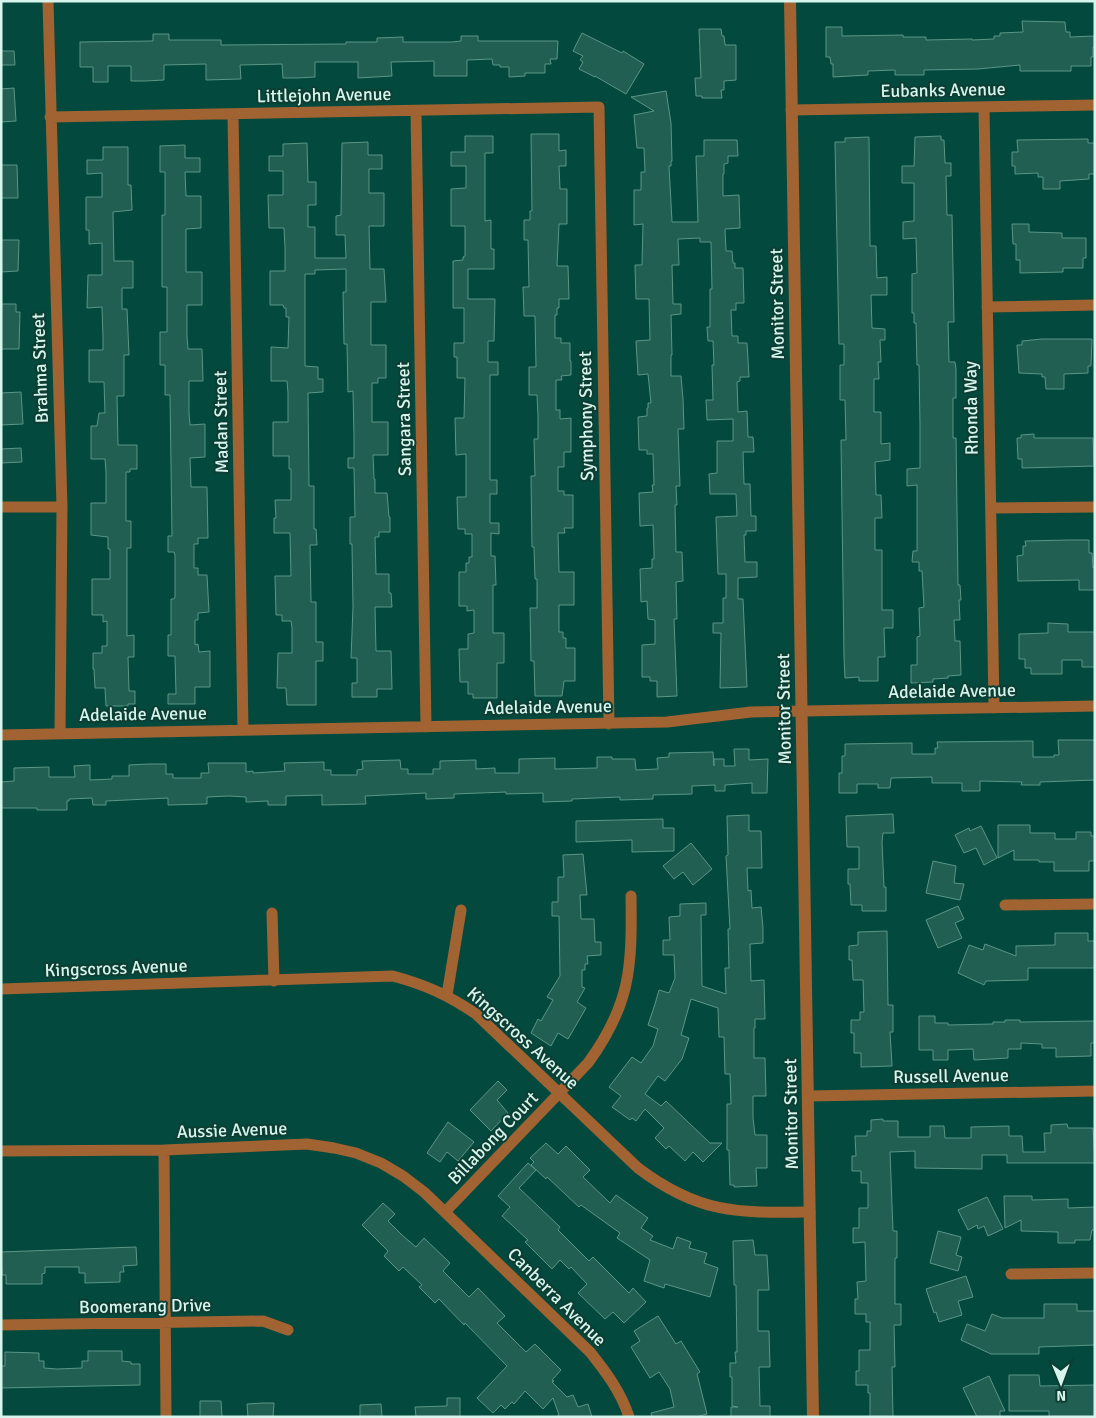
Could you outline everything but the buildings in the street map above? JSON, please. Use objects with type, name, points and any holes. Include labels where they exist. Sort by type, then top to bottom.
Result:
[{"type":"street","name":"Brahma Street","points":[[48,1],[62,506],[60,733]]},
{"type":"street","name":"Monitor Street","points":[[790,1],[813,1417]]},
{"type":"street","name":"Eubanks Avenue","points":[[792,110],[1095,105]]},
{"type":"street","name":"Littlejohn Avenue","points":[[50,117],[599,107]]},
{"type":"street","name":"Symphony Street","points":[[599,107],[609,724]]},
{"type":"street","name":"Rhonda Way","points":[[984,107],[994,708]]},
{"type":"street","name":"Sangara Street","points":[[416,111],[426,727]]},
{"type":"street","name":"Madan Street","points":[[233,114],[243,730]]},
{"type":"street","points":[[987,307],[1095,306]]},
{"type":"street","points":[[1,507],[62,506]]},
{"type":"street","points":[[991,508],[1095,507]]},
{"type":"street","name":"Adelaide Avenue","points":[[1,735],[609,724],[667,722],[750,712],[1095,706]]},
{"type":"street","name":"Billabong Court","points":[[445,1212],[588,1064],[603,1042],[616,1019],[625,994],[630,968],[632,942],[631,896]]},
{"type":"street","points":[[1005,905],[1095,904]]},
{"type":"street","points":[[447,995],[461,910]]},
{"type":"street","points":[[272,914],[274,981]]},
{"type":"street","name":"Kingscross Avenue","points":[[1,990],[393,976],[418,983],[447,995],[476,1014],[638,1168],[659,1184],[701,1204],[726,1210],[753,1213],[810,1212]]},
{"type":"street","name":"Russell Avenue","points":[[808,1096],[1095,1090]]},
{"type":"street","name":"Aussie Avenue","points":[[1,1151],[164,1150],[307,1144],[356,1153],[380,1163],[403,1176],[424,1192],[445,1212]]},
{"type":"street","points":[[164,1150],[166,1417]]},
{"type":"street","name":"Canberra Avenue","points":[[445,1212],[590,1352],[606,1372],[618,1392],[629,1417]]},
{"type":"street","points":[[1011,1274],[1095,1273]]},
{"type":"street","name":"Boomerang Drive","points":[[1,1325],[166,1324],[263,1321],[288,1330]]}]
